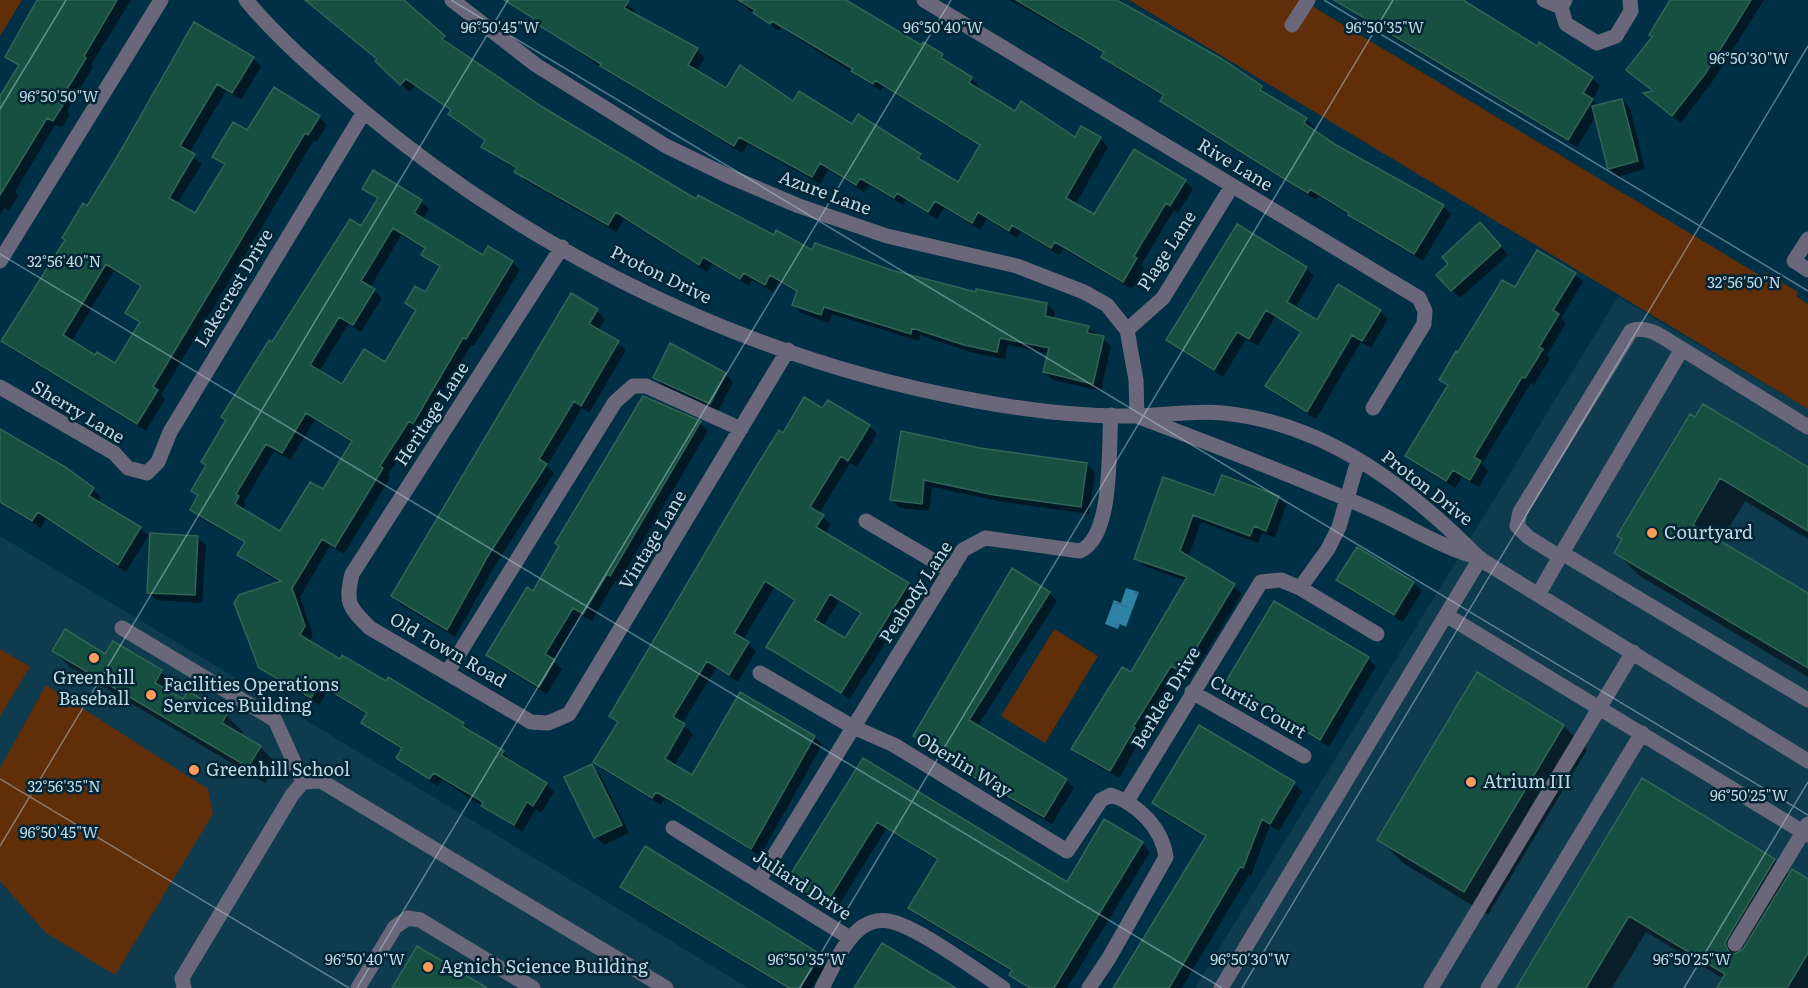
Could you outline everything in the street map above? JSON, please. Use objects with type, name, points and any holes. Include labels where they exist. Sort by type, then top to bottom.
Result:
[{"type":"street","points":[[0,261],[161,0]]},
{"type":"street","name":"Proton Drive","points":[[246,0],[269,27],[317,72],[434,166],[562,247],[642,291],[724,326],[873,379],[972,400],[1079,416],[1137,416],[1196,412],[1245,416],[1297,429],[1382,474],[1417,500],[1480,559],[1808,761]]},
{"type":"street","name":"Azure Lane","points":[[452,0],[536,65],[666,146],[799,206],[865,229],[1017,266],[1052,277],[1107,305],[1127,330],[1136,380],[1137,416]]},
{"type":"street","name":"Rive Lane","points":[[924,0],[1419,297],[1425,311],[1424,324],[1373,408]]},
{"type":"street","points":[[1292,26],[1308,0]]},
{"type":"street","points":[[1544,0],[1563,4],[1566,24],[1597,43],[1616,36],[1631,11],[1630,0]]},
{"type":"street","name":"Lakecrest Drive","points":[[134,471],[147,473],[158,462],[170,432],[364,112]]},
{"type":"street","name":"Plage Lane","points":[[1127,330],[1163,298],[1232,186]]},
{"type":"street","points":[[1808,239],[1794,261],[1808,270]]},
{"type":"street","name":"Heritage Lane","points":[[349,607],[348,592],[352,574],[562,247]]},
{"type":"street","points":[[1808,427],[1682,349],[1650,330],[1640,327],[1631,331],[1520,512],[1517,526],[1528,537],[1808,700]]},
{"type":"street","points":[[1538,595],[1682,349]]},
{"type":"street","name":"Vintage Lane","points":[[531,722],[548,723],[570,714],[788,350]]},
{"type":"street","points":[[447,673],[615,402],[633,386],[646,387],[741,429]]},
{"type":"street","name":"Sherry Lane","points":[[0,387],[114,453],[134,471]]},
{"type":"street","name":"Peabody Lane","points":[[759,880],[963,550],[973,542],[985,538],[1080,551],[1090,547],[1099,532],[1104,514],[1111,415]]},
{"type":"street","name":"Proton Drive","points":[[1137,416],[1271,465],[1346,498],[1446,547],[1480,559]]},
{"type":"street","points":[[1358,460],[1339,527],[1328,549],[1300,588],[1377,634]]},
{"type":"street","points":[[866,520],[951,572]]},
{"type":"street","points":[[1221,988],[1480,559]]},
{"type":"street","name":"Berklee Drive","points":[[1127,801],[1261,582],[1281,580],[1300,588]]},
{"type":"street","name":"Old Town Road","points":[[349,607],[370,628],[531,722]]},
{"type":"street","points":[[1446,615],[1806,830],[1735,944]]},
{"type":"street","points":[[122,628],[275,720],[303,782]]},
{"type":"street","points":[[1431,988],[1633,652]]},
{"type":"street","name":"Oberlin Way","points":[[760,673],[853,727],[894,745],[1067,851],[1101,800],[1111,795],[1127,801]]},
{"type":"street","name":"Curtis Court","points":[[1192,692],[1304,756]]},
{"type":"street","points":[[1488,988],[1642,733]]},
{"type":"street","points":[[184,988],[182,978],[292,795],[303,782],[321,781],[666,988]]},
{"type":"street","points":[[1089,988],[1109,958],[1166,857],[1160,832],[1127,801]]},
{"type":"street","name":"Juliard Drive","points":[[673,828],[850,938],[863,926],[878,920],[893,922],[914,932],[1004,988]]},
{"type":"street","points":[[358,988],[395,927],[408,918],[420,920],[533,988]]},
{"type":"street","points":[[822,988],[850,938]]},
{"type":"shaded area","points":[[0,0],[22,0],[0,36]]},
{"type":"shaded area","points":[[1129,0],[1302,0],[1761,276],[1765,272],[1798,292],[1796,296],[1808,304],[1808,409]]},
{"type":"shaded area","points":[[1618,297],[1808,409],[1808,988],[1195,988]]},
{"type":"shaded area","name":"Greenhill School","points":[[0,536],[599,897],[748,988],[0,988]]},
{"type":"shaded area","points":[[1054,629],[1098,656],[1045,743],[1001,716]]},
{"type":"shaded area","points":[[0,649],[30,667],[0,716]]},
{"type":"shaded area","points":[[46,685],[208,789],[213,814],[115,975],[46,933],[0,881],[0,768]]},
{"type":"water","points":[[1126,588],[1139,592],[1126,627],[1120,624],[1118,629],[1105,624],[1114,600],[1121,603]]},
{"type":"building","points":[[37,0],[117,0],[59,102],[63,105],[53,121],[47,118],[0,195],[0,96],[19,65],[5,57]]},
{"type":"building","points":[[305,0],[404,0],[445,36],[442,39],[544,108],[696,199],[698,195],[774,235],[776,230],[812,250],[815,243],[891,270],[976,292],[976,289],[1047,303],[1045,316],[1089,326],[1087,333],[1104,336],[1093,384],[1043,372],[1049,348],[1000,338],[997,352],[964,345],[912,328],[911,334],[824,307],[821,315],[792,305],[797,291],[770,275],[765,285],[744,273],[740,279],[703,257],[699,265],[616,212],[608,225],[514,172],[517,168],[481,147],[485,140],[448,114],[451,110],[406,79],[400,85],[375,61],[377,59]]},
{"type":"building","points":[[504,0],[629,0],[624,8],[698,48],[688,65],[726,88],[740,65],[793,101],[799,91],[852,124],[858,114],[921,154],[918,158],[958,182],[980,145],[875,80],[873,84],[851,71],[853,69],[772,21],[770,24],[753,13],[755,10],[738,0],[846,0],[921,45],[923,42],[943,54],[941,58],[972,77],[969,83],[1015,111],[1021,101],[1075,137],[1081,126],[1101,137],[1066,198],[1094,214],[1134,149],[1186,180],[1170,206],[1166,203],[1134,256],[1137,258],[1123,282],[1055,242],[1051,248],[1012,225],[1009,231],[978,212],[972,223],[935,201],[928,212],[897,193],[894,198],[860,178],[856,185],[820,163],[812,177],[739,137],[734,146],[600,66],[601,64],[532,21],[533,18]]},
{"type":"building","points":[[1016,0],[1117,0],[1222,59],[1262,86],[1260,90],[1307,118],[1304,123],[1336,145],[1444,205],[1414,254],[1348,215],[1349,213],[1310,189],[1308,193],[1291,183],[1160,101],[1164,95],[1101,57],[1104,52]]},
{"type":"building","points":[[1334,0],[1463,0],[1537,46],[1539,42],[1593,77],[1583,93],[1593,99],[1568,140]]},
{"type":"building","points":[[1670,0],[1751,0],[1705,74],[1672,116],[1643,93],[1653,91],[1626,70],[1652,37],[1649,35]]},
{"type":"building","points":[[194,22],[254,57],[232,93],[217,84],[180,146],[195,154],[169,198],[195,213],[225,164],[212,157],[233,122],[247,130],[274,87],[320,116],[308,135],[305,133],[153,387],[158,390],[137,424],[1,341],[65,240],[62,238],[83,203],[87,206]],"holes":[[[106,264],[141,286],[125,313],[140,322],[115,363],[97,352],[95,355],[63,335]]]},
{"type":"building","points":[[1622,99],[1638,161],[1608,169],[1592,106]]},
{"type":"building","points":[[373,170],[422,200],[414,213],[483,255],[488,246],[513,261],[466,339],[463,338],[413,424],[409,421],[380,466],[383,468],[335,547],[322,539],[292,588],[305,626],[300,635],[340,659],[342,655],[386,681],[388,677],[464,723],[462,726],[504,751],[501,755],[547,783],[533,806],[527,802],[514,825],[481,806],[483,802],[434,773],[429,779],[396,758],[402,748],[361,723],[367,713],[319,684],[311,698],[259,668],[234,603],[239,595],[281,581],[237,555],[245,542],[190,510],[198,495],[191,491],[206,465],[201,462],[226,420],[221,417],[269,340],[272,342],[350,219],[361,226],[378,198],[362,189]],"holes":[[[393,228],[425,248],[421,255],[440,266],[425,292],[415,286],[405,303],[416,310],[385,362],[364,349],[342,384],[310,365],[339,317],[353,325],[375,289],[361,281]],[[306,413],[352,441],[323,489],[310,482],[280,531],[235,504],[239,496],[236,494],[266,444],[282,453]]]},
{"type":"building","points":[[1480,222],[1501,246],[1451,291],[1436,275],[1448,264],[1442,257]]},
{"type":"building","points":[[1237,224],[1307,267],[1287,302],[1317,320],[1338,284],[1381,310],[1362,341],[1352,335],[1307,412],[1265,386],[1301,332],[1266,310],[1249,339],[1237,332],[1214,370],[1166,340]]},
{"type":"building","points":[[1537,250],[1576,273],[1553,310],[1559,314],[1539,347],[1543,349],[1525,378],[1522,377],[1474,457],[1481,461],[1470,480],[1453,470],[1446,481],[1405,456],[1448,385],[1439,380],[1456,351],[1458,352],[1502,280],[1515,287]]},
{"type":"building","points":[[571,293],[598,309],[589,324],[619,341],[581,406],[574,401],[539,459],[547,464],[488,556],[447,630],[391,596]]},
{"type":"building","points":[[670,343],[726,373],[710,404],[653,378]]},
{"type":"building","points":[[643,396],[701,421],[610,576],[607,574],[583,614],[573,608],[545,654],[555,660],[539,687],[486,655],[527,587],[533,591],[559,546],[555,543]]},
{"type":"building","points":[[804,397],[822,408],[828,400],[870,425],[848,461],[841,456],[810,507],[824,515],[816,527],[909,583],[841,693],[766,647],[795,600],[765,581],[734,633],[749,642],[729,675],[707,661],[673,717],[685,724],[665,759],[692,775],[740,692],[815,736],[751,849],[656,792],[652,798],[593,762],[618,722],[609,716],[753,472],[779,430],[783,433]],"holes":[[[830,594],[861,613],[845,638],[815,620]]]},
{"type":"building","name":"Courtyard","points":[[1703,404],[1808,467],[1808,531],[1720,478],[1693,525],[1808,593],[1808,668],[1614,553],[1622,539],[1617,536],[1690,414],[1695,417]]},
{"type":"building","points":[[0,429],[65,467],[94,488],[89,496],[141,527],[118,565],[38,512],[32,521],[0,502]]},
{"type":"building","points":[[901,431],[980,448],[1087,463],[1081,507],[994,495],[924,480],[922,504],[890,500]]},
{"type":"building","points":[[1222,475],[1279,496],[1266,531],[1254,526],[1250,536],[1193,515],[1180,551],[1235,584],[1182,672],[1171,666],[1133,727],[1135,728],[1110,771],[1071,749],[1122,667],[1131,672],[1187,577],[1134,559],[1163,477],[1214,495]]},
{"type":"building","points":[[150,533],[198,536],[195,595],[147,593]]},
{"type":"building","points":[[1357,547],[1414,582],[1394,615],[1336,580]]},
{"type":"building","points":[[1012,568],[1050,592],[969,720],[1067,779],[1044,817],[958,768],[960,764],[913,736]]},
{"type":"building","points":[[1274,601],[1369,657],[1320,740],[1225,683]]},
{"type":"building","name":"Facilities Operations Services Building","points":[[65,629],[105,654],[113,641],[162,670],[155,683],[183,699],[188,691],[227,714],[222,723],[261,746],[248,767],[52,651]]},
{"type":"building","name":"Atrium III","points":[[1477,672],[1564,725],[1464,892],[1377,840]]},
{"type":"building","points":[[1199,725],[1295,782],[1270,824],[1262,819],[1243,868],[1240,867],[1169,988],[1113,988],[1206,836],[1152,803]]},
{"type":"building","points":[[863,758],[1067,882],[1104,819],[1143,842],[1054,988],[1030,988],[1009,975],[1012,970],[908,908],[938,859],[877,822],[826,904],[787,880]]},
{"type":"building","points":[[592,764],[622,825],[594,838],[564,777]]},
{"type":"building","points":[[1642,778],[1775,859],[1727,939],[1725,944],[1729,952],[1735,954],[1743,949],[1792,869],[1808,879],[1808,953],[1787,988],[1717,988],[1725,974],[1629,916],[1586,988],[1516,988]]},
{"type":"building","points":[[645,846],[820,954],[799,988],[789,988],[620,887]]},
{"type":"building","points":[[882,943],[923,968],[956,988],[854,988]]},
{"type":"building","name":"Agnich Science Building","points":[[417,946],[487,988],[392,988]]},
{"type":"place","name":"Courtyard","points":[[1652,533]]},
{"type":"place","name":"Greenhill Baseball","points":[[94,658]]},
{"type":"place","name":"Facilities Operations Services Building","points":[[151,695]]},
{"type":"place","name":"Greenhill School","points":[[194,770]]},
{"type":"place","name":"Atrium III","points":[[1471,782]]},
{"type":"place","name":"Agnich Science Building","points":[[428,967]]}]
